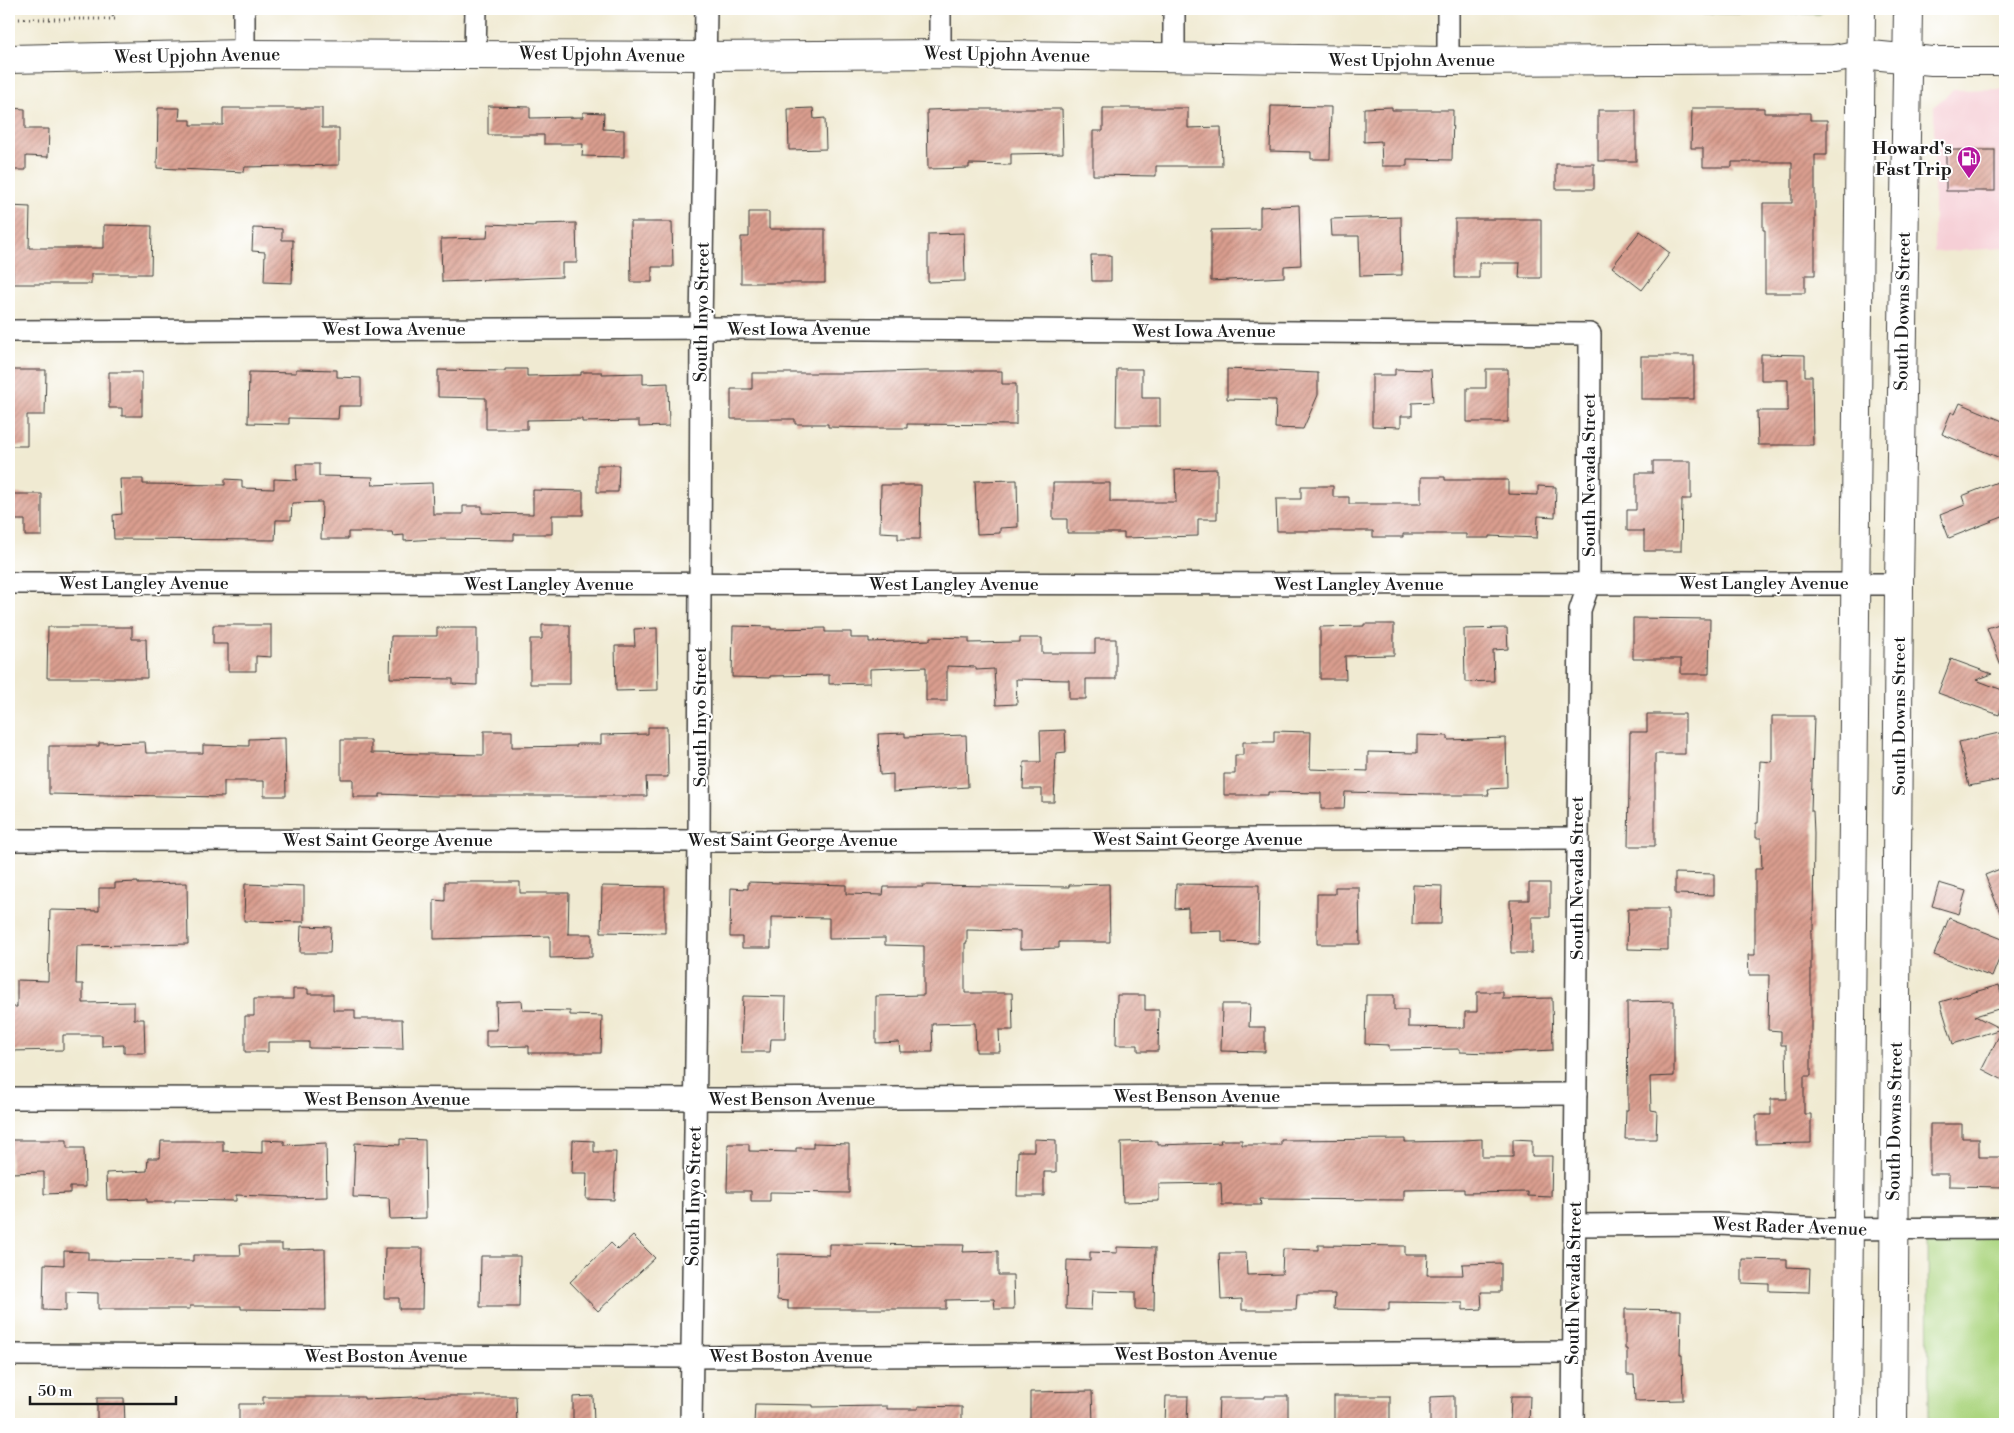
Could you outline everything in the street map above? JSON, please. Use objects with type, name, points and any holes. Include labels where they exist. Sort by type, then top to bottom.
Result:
[{"type":"main road","points":[[1847,1424],[1857,582],[1861,9]]},
{"type":"main road","name":"South Downs Street","points":[[1892,1424],[1899,584],[1908,9]]},
{"type":"main road","name":"West Upjohn Avenue","points":[[9,60],[244,54],[705,56],[940,54],[1448,61],[1834,59],[1861,54],[1932,61],[2005,61]]},
{"type":"street","points":[[244,9],[244,54]]},
{"type":"street","points":[[475,54],[476,9]]},
{"type":"street","name":"South Inyo Street","points":[[691,1424],[699,841],[701,328],[706,9]]},
{"type":"street","points":[[940,9],[940,54]]},
{"type":"street","points":[[1174,9],[1174,57]]},
{"type":"street","points":[[1448,9],[1448,61]]},
{"type":"street","name":"West Iowa Avenue","points":[[9,331],[701,328],[1590,334]]},
{"type":"street","name":"South Nevada Street","points":[[1573,1424],[1580,610],[1589,584],[1590,334]]},
{"type":"street","name":"West Langley Avenue","points":[[9,583],[1589,584],[1857,582],[1899,584]]},
{"type":"street","name":"West Saint George Avenue","points":[[9,840],[699,841],[1578,838]]},
{"type":"street","name":"West Benson Avenue","points":[[9,1098],[695,1099],[1576,1094]]},
{"type":"street","name":"West Rader Avenue","points":[[1574,1225],[1718,1224],[1824,1229],[2005,1228]]},
{"type":"street","name":"West Boston Avenue","points":[[9,1355],[692,1357],[1573,1352]]},
{"type":"path","points":[[9,19],[116,19],[105,9]]},
{"type":"shaded area","points":[[2005,89],[2005,248],[1934,252],[1934,106],[1953,90]]},
{"type":"green space","points":[[1591,9],[1825,9],[1820,14],[1591,13]]},
{"type":"green space","points":[[2005,1232],[2005,1424],[1929,1424],[1928,1233]]},
{"type":"building","points":[[488,106],[530,107],[530,118],[583,117],[583,112],[604,113],[603,129],[624,130],[624,157],[582,156],[583,144],[544,144],[544,135],[488,135]]},
{"type":"building","points":[[1271,106],[1331,107],[1330,159],[1311,159],[1311,152],[1270,151]]},
{"type":"building","points":[[1392,107],[1392,110],[1453,110],[1452,160],[1407,159],[1407,166],[1382,166],[1381,141],[1364,142],[1364,108]]},
{"type":"building","points":[[9,108],[25,109],[25,129],[49,129],[48,157],[26,156],[26,170],[9,170]]},
{"type":"building","points":[[158,108],[180,108],[179,120],[191,120],[191,125],[223,125],[223,108],[322,108],[322,128],[339,128],[339,165],[245,167],[244,172],[157,168]]},
{"type":"building","points":[[813,108],[814,119],[825,118],[826,149],[789,150],[788,109]]},
{"type":"building","points":[[1103,108],[1188,108],[1188,128],[1221,127],[1222,166],[1156,166],[1156,176],[1093,175],[1093,131],[1103,131]]},
{"type":"building","points":[[1692,108],[1764,108],[1764,113],[1810,113],[1810,120],[1827,120],[1827,155],[1815,155],[1815,275],[1805,275],[1805,293],[1765,293],[1763,203],[1792,203],[1792,162],[1732,162],[1732,167],[1703,167],[1703,148],[1691,148]]},
{"type":"building","points":[[1062,109],[1063,153],[1011,154],[1011,165],[969,164],[969,168],[928,169],[927,110]]},
{"type":"building","points":[[1598,110],[1636,110],[1636,161],[1598,161]]},
{"type":"building","points":[[1946,150],[1995,150],[1995,191],[1946,191]]},
{"type":"building","points":[[1556,164],[1594,164],[1594,189],[1556,189]]},
{"type":"building","points":[[1299,205],[1301,265],[1284,266],[1284,277],[1211,281],[1211,230],[1260,229],[1260,207]]},
{"type":"building","points":[[9,206],[30,207],[29,248],[104,248],[104,225],[152,226],[151,274],[91,274],[91,284],[13,284],[12,229],[9,229]]},
{"type":"building","points":[[749,212],[769,212],[769,229],[825,229],[825,283],[741,283],[741,237],[749,237]]},
{"type":"building","points":[[1401,217],[1402,275],[1360,276],[1359,236],[1332,236],[1331,219]]},
{"type":"building","points":[[1455,219],[1541,219],[1541,278],[1519,278],[1520,263],[1479,263],[1479,278],[1455,278]]},
{"type":"building","points":[[630,222],[672,222],[673,267],[652,267],[652,282],[631,282]]},
{"type":"building","points":[[576,223],[577,263],[562,263],[562,277],[442,282],[441,239],[487,238],[488,224],[535,226],[535,224]]},
{"type":"building","points":[[253,228],[282,229],[282,240],[293,240],[292,283],[264,282],[265,252],[252,251]]},
{"type":"building","points":[[1640,231],[1670,253],[1642,290],[1612,267]]},
{"type":"building","points":[[964,233],[965,281],[928,282],[928,234]]},
{"type":"building","points":[[1091,255],[1111,255],[1111,281],[1092,281]]},
{"type":"building","points":[[1761,354],[1805,355],[1805,376],[1812,376],[1813,445],[1758,445],[1757,411],[1788,411],[1788,380],[1761,380]]},
{"type":"building","points":[[1641,356],[1694,356],[1694,399],[1641,399]]},
{"type":"building","points":[[296,369],[337,370],[337,377],[361,378],[361,406],[339,406],[338,419],[289,418],[289,424],[248,423],[249,372],[296,373]]},
{"type":"building","points":[[505,369],[527,369],[527,376],[581,375],[581,372],[602,372],[602,374],[643,373],[643,384],[668,383],[669,426],[639,427],[639,421],[582,422],[582,419],[527,420],[527,429],[486,429],[486,398],[438,397],[438,370],[505,371]]},
{"type":"building","points":[[1117,369],[1142,369],[1142,398],[1160,398],[1160,426],[1116,426]]},
{"type":"building","points":[[1227,369],[1318,373],[1318,395],[1303,429],[1275,428],[1276,400],[1227,399]]},
{"type":"building","points":[[1395,369],[1431,370],[1433,402],[1412,403],[1412,416],[1401,416],[1401,427],[1372,426],[1372,375],[1395,375]]},
{"type":"building","points":[[1486,369],[1508,369],[1508,422],[1467,422],[1467,388],[1486,388]]},
{"type":"building","points":[[12,370],[46,370],[45,415],[27,415],[27,446],[9,446],[9,421],[12,421]]},
{"type":"building","points":[[1002,371],[1002,384],[1016,384],[1016,425],[907,424],[907,428],[828,427],[828,424],[795,424],[795,419],[731,419],[731,389],[752,389],[752,373]]},
{"type":"building","points":[[109,372],[142,372],[142,416],[122,416],[122,408],[109,408]]},
{"type":"building","points":[[1960,403],[2005,422],[2005,460],[1942,434],[1951,412],[1955,414]]},
{"type":"building","points":[[1653,461],[1691,461],[1691,499],[1682,499],[1681,551],[1644,551],[1644,531],[1627,531],[1627,510],[1636,510],[1636,473],[1653,473]]},
{"type":"building","points":[[296,464],[319,464],[319,476],[373,477],[372,485],[432,483],[433,514],[463,514],[463,506],[482,506],[482,513],[533,514],[533,490],[583,491],[583,515],[552,515],[552,534],[514,534],[514,540],[434,539],[404,541],[404,535],[393,536],[392,532],[348,532],[348,539],[321,539],[322,502],[292,503],[291,520],[276,520],[275,540],[114,539],[113,515],[122,514],[120,479],[143,479],[143,484],[225,485],[225,479],[242,480],[242,488],[274,489],[274,479],[297,480]]},
{"type":"building","points":[[597,465],[619,465],[618,492],[597,492]]},
{"type":"building","points":[[1217,469],[1217,519],[1198,519],[1198,536],[1124,538],[1124,533],[1067,533],[1067,519],[1053,519],[1053,483],[1110,483],[1110,502],[1176,502],[1175,470]]},
{"type":"building","points":[[1421,477],[1445,477],[1445,480],[1508,480],[1508,494],[1538,495],[1538,486],[1556,487],[1555,517],[1538,516],[1537,538],[1489,536],[1489,538],[1466,538],[1466,534],[1403,534],[1403,537],[1373,537],[1373,531],[1277,531],[1276,499],[1301,499],[1301,486],[1333,486],[1333,497],[1349,497],[1349,504],[1421,504]]},
{"type":"building","points":[[2005,479],[2005,516],[1949,538],[1940,515],[1965,505],[1962,496]]},
{"type":"building","points":[[1017,480],[1018,527],[1000,528],[1000,533],[977,534],[975,481]]},
{"type":"building","points":[[881,485],[921,485],[920,539],[898,539],[898,533],[880,532]]},
{"type":"building","points":[[9,494],[42,494],[42,536],[25,536],[25,520],[9,520]]},
{"type":"building","points":[[1633,618],[1710,619],[1709,674],[1681,674],[1681,659],[1633,659]]},
{"type":"building","points":[[2005,622],[2005,672],[2003,672],[1987,628]]},
{"type":"building","points":[[1364,624],[1394,624],[1394,655],[1345,656],[1346,679],[1320,679],[1320,627],[1364,626]]},
{"type":"building","points":[[213,625],[271,625],[271,657],[256,656],[256,671],[228,671],[228,644],[213,644]]},
{"type":"building","points":[[542,625],[570,625],[570,684],[530,684],[530,639],[542,639]]},
{"type":"building","points":[[733,626],[771,627],[771,629],[825,628],[825,632],[851,632],[851,638],[869,638],[869,642],[930,640],[930,637],[969,638],[969,643],[1020,642],[1020,638],[1042,638],[1042,653],[1095,653],[1095,639],[1116,639],[1116,679],[1086,679],[1086,699],[1069,699],[1069,680],[1016,679],[1017,704],[996,705],[994,669],[976,670],[976,667],[947,666],[947,701],[926,701],[926,667],[870,669],[870,683],[829,684],[829,675],[770,676],[770,678],[732,677]]},
{"type":"building","points":[[48,627],[132,627],[132,639],[146,639],[147,678],[47,678]]},
{"type":"building","points":[[437,628],[477,628],[477,685],[453,684],[453,679],[390,678],[391,636],[437,636]]},
{"type":"building","points":[[657,628],[658,690],[616,691],[615,646],[635,646],[634,629]]},
{"type":"building","points":[[1507,628],[1508,649],[1493,650],[1494,681],[1465,682],[1464,629]]},
{"type":"building","points":[[1951,659],[1992,674],[1976,680],[2005,691],[2005,699],[1999,715],[1938,693]]},
{"type":"building","points":[[1647,714],[1685,714],[1685,754],[1655,754],[1655,846],[1628,846],[1630,732],[1647,732]]},
{"type":"building","points":[[1772,716],[1814,716],[1811,811],[1813,811],[1814,833],[1813,930],[1811,930],[1811,1076],[1804,1076],[1804,1114],[1811,1114],[1811,1143],[1756,1144],[1756,1115],[1771,1115],[1771,1099],[1787,1099],[1786,1045],[1781,1045],[1781,1031],[1768,1030],[1769,975],[1749,975],[1748,955],[1755,955],[1755,869],[1762,869],[1761,838],[1756,838],[1760,761],[1772,762]]},
{"type":"building","points":[[648,727],[667,727],[668,777],[646,777],[647,796],[435,796],[380,794],[380,797],[353,797],[353,779],[341,779],[341,740],[371,740],[371,753],[484,755],[484,731],[512,731],[512,747],[577,746],[577,744],[601,744],[601,735],[648,734]]},
{"type":"building","points":[[1065,730],[1066,752],[1056,753],[1054,802],[1042,802],[1042,789],[1023,789],[1024,762],[1041,762],[1040,731]]},
{"type":"building","points":[[1274,731],[1311,732],[1310,769],[1368,771],[1368,752],[1417,753],[1417,735],[1448,736],[1448,740],[1506,738],[1507,788],[1488,789],[1489,795],[1345,792],[1344,809],[1321,809],[1321,793],[1268,792],[1268,795],[1224,795],[1224,774],[1235,774],[1235,755],[1243,755],[1243,742],[1274,742]]},
{"type":"building","points":[[905,733],[905,737],[966,735],[968,787],[893,792],[893,774],[880,775],[878,734]]},
{"type":"building","points":[[1999,733],[2005,763],[2005,779],[1969,786],[1959,742]]},
{"type":"building","points":[[285,738],[286,796],[264,796],[264,781],[224,781],[224,797],[49,794],[49,746],[99,746],[99,743],[145,742],[146,753],[203,753],[203,745],[249,746],[249,739]]},
{"type":"building","points":[[2005,867],[2005,925],[1985,875]]},
{"type":"building","points":[[1675,873],[1714,874],[1714,895],[1675,894]]},
{"type":"building","points":[[138,882],[138,884],[187,883],[188,944],[77,946],[76,984],[83,984],[83,1003],[134,1002],[134,1019],[144,1019],[145,1053],[124,1053],[124,1045],[102,1046],[102,1035],[63,1035],[63,1050],[9,1051],[9,1007],[17,1007],[17,980],[48,981],[50,910],[99,911],[99,888],[115,888],[115,883]]},
{"type":"building","points":[[445,882],[520,882],[520,893],[569,893],[568,934],[592,934],[592,957],[550,958],[550,936],[434,939],[434,900],[445,901]]},
{"type":"building","points":[[748,882],[846,885],[846,894],[883,895],[884,887],[923,887],[922,885],[1069,887],[1069,885],[1109,884],[1110,942],[1059,942],[1059,948],[1020,949],[1020,931],[967,930],[967,943],[965,943],[965,993],[1012,993],[1013,1030],[999,1030],[1000,1052],[976,1052],[975,1023],[932,1024],[933,1052],[900,1052],[899,1042],[876,1043],[876,996],[924,995],[924,946],[885,945],[885,938],[829,939],[829,918],[771,917],[771,948],[742,948],[742,937],[730,937],[731,888],[748,889]]},
{"type":"building","points":[[1529,883],[1550,883],[1550,917],[1532,917],[1532,953],[1511,953],[1510,900],[1529,900]]},
{"type":"building","points":[[1939,883],[1966,891],[1959,914],[1932,906]]},
{"type":"building","points":[[245,884],[304,886],[304,922],[244,921]]},
{"type":"building","points":[[1176,884],[1259,885],[1258,943],[1222,942],[1222,931],[1188,932],[1188,908],[1175,909]]},
{"type":"building","points":[[1413,885],[1442,886],[1441,924],[1412,924]]},
{"type":"building","points":[[602,886],[665,887],[665,933],[601,932]]},
{"type":"building","points":[[1335,887],[1359,887],[1360,944],[1317,944],[1317,894],[1335,894]]},
{"type":"building","points":[[1628,909],[1668,909],[1668,950],[1627,949]]},
{"type":"building","points":[[1949,918],[2005,940],[1992,977],[1934,955]]},
{"type":"building","points":[[301,926],[331,927],[330,953],[300,953]]},
{"type":"building","points":[[1999,985],[2005,1007],[1975,1016],[2001,1029],[1953,1044],[1940,1002]]},
{"type":"building","points":[[293,989],[308,989],[308,994],[333,994],[333,1010],[355,1010],[355,1019],[402,1019],[403,1049],[309,1048],[309,1042],[268,1042],[268,1052],[245,1052],[245,1016],[254,1016],[254,999],[293,999]]},
{"type":"building","points":[[1477,992],[1503,992],[1503,999],[1552,998],[1553,1050],[1492,1053],[1460,1052],[1460,1049],[1389,1050],[1389,1045],[1365,1044],[1366,995],[1394,995],[1394,1010],[1408,1010],[1408,1027],[1465,1028],[1465,1012],[1477,1012]]},
{"type":"building","points":[[1117,995],[1145,995],[1145,1010],[1159,1010],[1158,1051],[1138,1051],[1138,1045],[1116,1045]]},
{"type":"building","points":[[743,996],[786,997],[785,1039],[771,1039],[770,1052],[741,1052]]},
{"type":"building","points":[[522,1001],[523,1010],[570,1011],[570,1015],[602,1016],[601,1053],[529,1053],[529,1046],[486,1047],[486,1030],[497,1030],[496,1002]]},
{"type":"building","points":[[1674,1001],[1674,1076],[1650,1077],[1651,1110],[1657,1111],[1656,1139],[1625,1139],[1626,1110],[1628,1110],[1627,1002]]},
{"type":"building","points":[[1222,1004],[1250,1004],[1249,1027],[1265,1027],[1265,1052],[1221,1051]]},
{"type":"building","points":[[2005,1024],[2005,1081],[1982,1069]]},
{"type":"building","points":[[1930,1124],[1962,1124],[1962,1138],[1979,1138],[1979,1157],[2005,1157],[2005,1187],[1949,1186],[1949,1174],[1930,1174]]},
{"type":"building","points":[[400,1139],[425,1140],[426,1218],[390,1219],[389,1198],[353,1197],[355,1143],[400,1145]]},
{"type":"building","points":[[1034,1139],[1056,1140],[1056,1172],[1044,1172],[1044,1196],[1017,1196],[1018,1151],[1034,1151]]},
{"type":"building","points":[[1405,1139],[1405,1142],[1482,1139],[1482,1157],[1513,1157],[1513,1139],[1532,1140],[1532,1156],[1552,1156],[1551,1197],[1528,1196],[1528,1192],[1464,1193],[1464,1189],[1404,1190],[1404,1200],[1260,1199],[1261,1205],[1222,1205],[1221,1183],[1159,1184],[1159,1201],[1123,1202],[1121,1142],[1158,1141],[1158,1145],[1221,1143],[1220,1140],[1242,1140],[1242,1145],[1281,1145],[1281,1140]]},
{"type":"building","points":[[10,1140],[67,1140],[67,1148],[84,1148],[85,1187],[70,1187],[70,1193],[44,1194],[44,1172],[11,1173]]},
{"type":"building","points":[[262,1140],[284,1141],[284,1145],[326,1143],[327,1197],[289,1198],[236,1195],[236,1201],[175,1200],[175,1202],[147,1202],[147,1199],[107,1200],[106,1173],[147,1171],[148,1158],[160,1158],[161,1141],[223,1141],[223,1151],[262,1153]]},
{"type":"building","points":[[573,1140],[594,1141],[594,1152],[616,1152],[614,1200],[586,1199],[587,1173],[572,1173]]},
{"type":"building","points":[[813,1143],[849,1144],[849,1193],[770,1192],[770,1201],[751,1201],[751,1191],[727,1191],[728,1144],[749,1144],[749,1151],[796,1152],[796,1148],[813,1148]]},
{"type":"building","points":[[633,1236],[655,1258],[598,1311],[570,1282],[611,1243],[618,1250]]},
{"type":"building","points":[[240,1244],[282,1244],[282,1250],[325,1249],[326,1310],[241,1309],[241,1306],[190,1306],[190,1309],[98,1309],[98,1293],[66,1292],[66,1311],[43,1310],[44,1264],[64,1265],[64,1251],[88,1252],[88,1260],[193,1261],[193,1255],[241,1255]]},
{"type":"building","points":[[829,1244],[964,1245],[963,1252],[998,1251],[998,1275],[1013,1275],[1014,1309],[995,1309],[994,1299],[946,1300],[946,1309],[788,1309],[788,1301],[777,1300],[778,1254],[829,1255]]},
{"type":"building","points":[[1318,1245],[1405,1246],[1405,1255],[1428,1255],[1427,1275],[1463,1275],[1462,1264],[1501,1263],[1501,1292],[1481,1292],[1482,1309],[1463,1310],[1463,1303],[1389,1302],[1389,1310],[1334,1309],[1335,1294],[1297,1294],[1296,1310],[1242,1310],[1242,1299],[1221,1300],[1219,1253],[1246,1253],[1247,1275],[1282,1274],[1283,1249],[1318,1250]]},
{"type":"building","points":[[1117,1247],[1155,1248],[1154,1310],[1135,1309],[1135,1292],[1092,1291],[1091,1310],[1066,1309],[1067,1260],[1090,1261],[1090,1252],[1117,1253]]},
{"type":"building","points":[[385,1248],[423,1248],[422,1309],[399,1309],[399,1298],[384,1298]]},
{"type":"building","points":[[481,1256],[520,1256],[519,1307],[480,1307]]},
{"type":"building","points":[[1742,1259],[1787,1260],[1787,1267],[1810,1268],[1809,1292],[1769,1291],[1769,1284],[1742,1283]]},
{"type":"building","points":[[1625,1309],[1681,1310],[1680,1355],[1682,1355],[1683,1400],[1635,1401],[1634,1375],[1627,1375]]},
{"type":"building","points":[[1092,1391],[1093,1424],[1030,1424],[1030,1392]]},
{"type":"building","points":[[436,1396],[516,1396],[517,1424],[314,1424],[314,1421],[269,1421],[269,1424],[239,1424],[239,1404],[263,1404],[263,1397],[364,1397],[364,1399]]},
{"type":"building","points":[[593,1396],[594,1424],[573,1424],[573,1397]]},
{"type":"building","points":[[1166,1396],[1188,1396],[1187,1424],[1165,1424]]},
{"type":"building","points":[[1265,1396],[1288,1396],[1288,1424],[1218,1424],[1219,1398],[1265,1398]]},
{"type":"building","points":[[1334,1396],[1390,1396],[1390,1424],[1334,1424]]},
{"type":"building","points":[[1454,1396],[1454,1424],[1430,1424],[1430,1397]]},
{"type":"building","points":[[1511,1396],[1530,1396],[1529,1424],[1510,1424]]},
{"type":"building","points":[[97,1398],[124,1398],[125,1424],[97,1424]]},
{"type":"building","points":[[755,1404],[813,1405],[813,1407],[887,1406],[887,1409],[918,1409],[918,1406],[962,1407],[962,1424],[754,1424]]},
{"type":"place","name":"Howard's Fast Trip","points":[[1969,179]]}]
